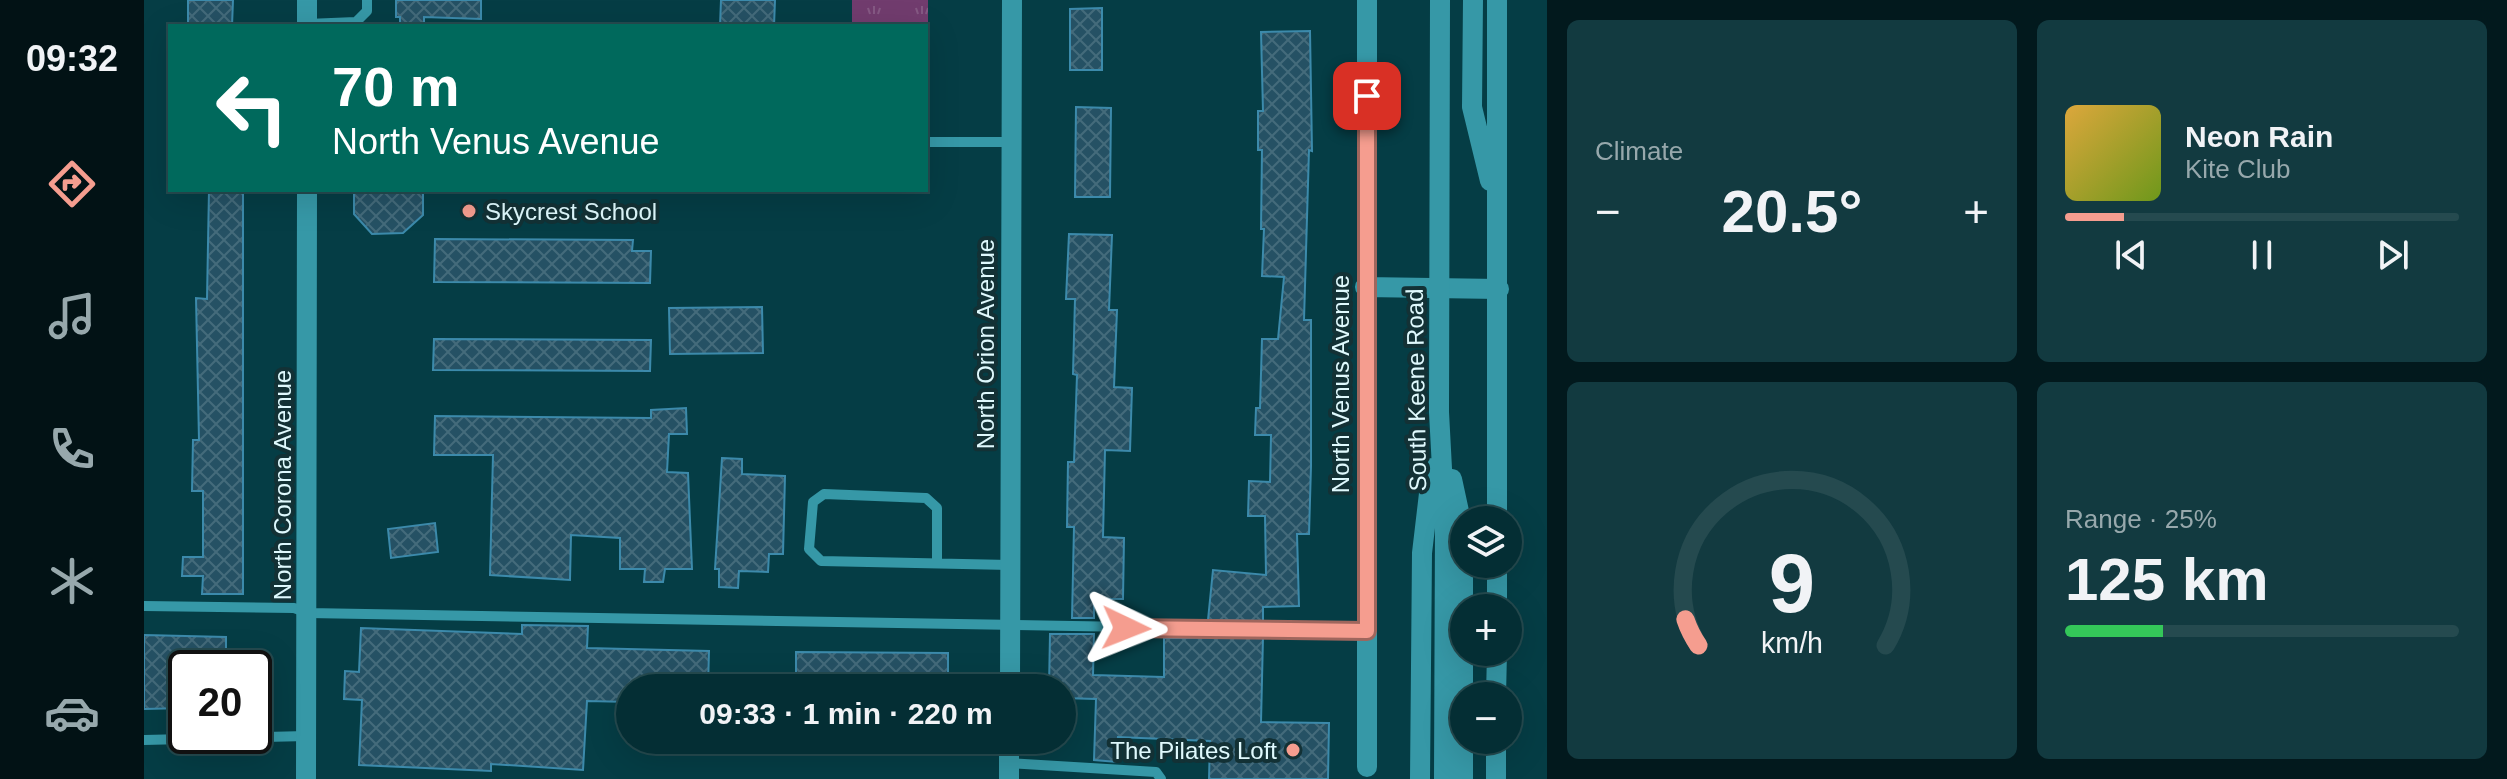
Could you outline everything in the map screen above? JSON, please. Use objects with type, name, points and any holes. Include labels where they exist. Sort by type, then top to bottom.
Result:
[{"type":"main road","points":[[307,0],[307,24]]},
{"type":"main road","name":"North Orion Avenue","points":[[1010,674],[1012,0]]},
{"type":"main road","name":"North Venus Avenue","points":[[1367,0],[1367,767]]},
{"type":"main road","name":"South Keene Road","points":[[1440,0],[1439,412],[1445,525],[1444,779]]},
{"type":"main road","points":[[1473,0],[1472,107],[1498,216]]},
{"type":"main road","points":[[1497,0],[1497,506]]},
{"type":"main road","name":"North Corona Avenue","points":[[306,779],[307,192]]},
{"type":"main road","points":[[1365,287],[1499,289]]},
{"type":"main road","points":[[1420,779],[1422,553],[1439,412]]},
{"type":"main road","points":[[1439,412],[1463,530],[1463,779]]},
{"type":"main road","points":[[1496,754],[1496,779]]},
{"type":"lane","points":[[323,24],[356,22],[367,11],[367,0]]},
{"type":"lane","points":[[928,142],[1011,142]]},
{"type":"lane","points":[[937,563],[937,508],[926,498],[824,494],[813,502],[809,549],[821,561],[1010,565]]},
{"type":"lane","points":[[144,606],[294,608],[308,613],[1367,631]]},
{"type":"lane","points":[[144,740],[307,736]]},
{"type":"lane","points":[[1009,771],[1156,772],[1161,779]]},
{"type":"green space","points":[[852,0],[928,0],[928,24],[852,24]]},
{"type":"building","points":[[188,0],[233,0],[232,24],[188,24]]},
{"type":"building","points":[[396,0],[481,0],[481,19],[424,17],[424,24],[400,24],[400,17],[396,17]]},
{"type":"building","points":[[721,0],[775,0],[774,24],[720,24]]},
{"type":"building","points":[[1102,8],[1102,70],[1070,70],[1070,9]]},
{"type":"building","points":[[1310,31],[1312,151],[1309,150],[1304,320],[1311,320],[1311,466],[1309,534],[1297,534],[1299,606],[1263,607],[1263,621],[1208,620],[1213,570],[1266,575],[1265,516],[1248,516],[1249,481],[1270,482],[1271,435],[1255,435],[1256,408],[1260,408],[1262,339],[1278,339],[1284,277],[1262,276],[1262,150],[1258,150],[1258,111],[1263,111],[1261,32]]},
{"type":"building","points":[[1076,107],[1111,108],[1110,197],[1075,197]]},
{"type":"building","points":[[209,192],[243,192],[243,594],[202,594],[203,576],[182,576],[183,557],[203,557],[203,491],[192,491],[193,440],[199,440],[196,298],[207,299]]},
{"type":"building","points":[[354,192],[423,192],[423,215],[403,233],[372,234],[354,214]]},
{"type":"building","points":[[1069,234],[1112,235],[1109,310],[1117,310],[1114,387],[1132,388],[1130,451],[1105,450],[1103,537],[1124,538],[1123,599],[1094,599],[1094,618],[1072,618],[1074,527],[1067,527],[1068,462],[1074,462],[1077,375],[1073,374],[1075,299],[1066,299]]},
{"type":"building","points":[[435,239],[633,240],[632,251],[651,251],[650,283],[434,282]]},
{"type":"building","points":[[762,307],[763,353],[670,354],[669,308]]},
{"type":"building","points":[[434,339],[651,340],[650,371],[433,370]]},
{"type":"building","points":[[686,408],[687,434],[669,434],[667,472],[688,473],[692,569],[665,569],[663,582],[644,582],[645,569],[620,569],[620,538],[571,535],[570,580],[490,575],[493,455],[434,455],[435,416],[651,418],[651,410]]},
{"type":"building","points":[[722,458],[742,459],[742,474],[785,476],[783,554],[769,554],[768,572],[739,571],[738,588],[719,587],[719,569],[715,569]]},
{"type":"building","points":[[435,523],[438,552],[391,558],[388,529]]},
{"type":"building","points":[[522,625],[588,626],[587,648],[709,651],[708,674],[616,674],[616,702],[587,701],[583,770],[491,764],[491,771],[359,765],[362,700],[344,699],[345,671],[359,672],[361,628],[522,634]]},
{"type":"building","points":[[1050,634],[1094,634],[1093,675],[1164,677],[1164,638],[1263,637],[1261,722],[1329,723],[1328,779],[1209,779],[1210,741],[1118,737],[1117,762],[1094,760],[1096,699],[1076,698],[1076,674],[1049,674]]},
{"type":"building","points":[[144,635],[226,637],[226,650],[168,650],[168,708],[144,709]]},
{"type":"building","points":[[796,652],[948,653],[948,674],[796,674]]},
{"type":"place","name":"Skycrest School","points":[[469,211]]},
{"type":"place","name":"The Pilates Loft","points":[[1293,750]]},
{"type":"route","points":[[1126,628],[1367,631],[1367,96]]}]
